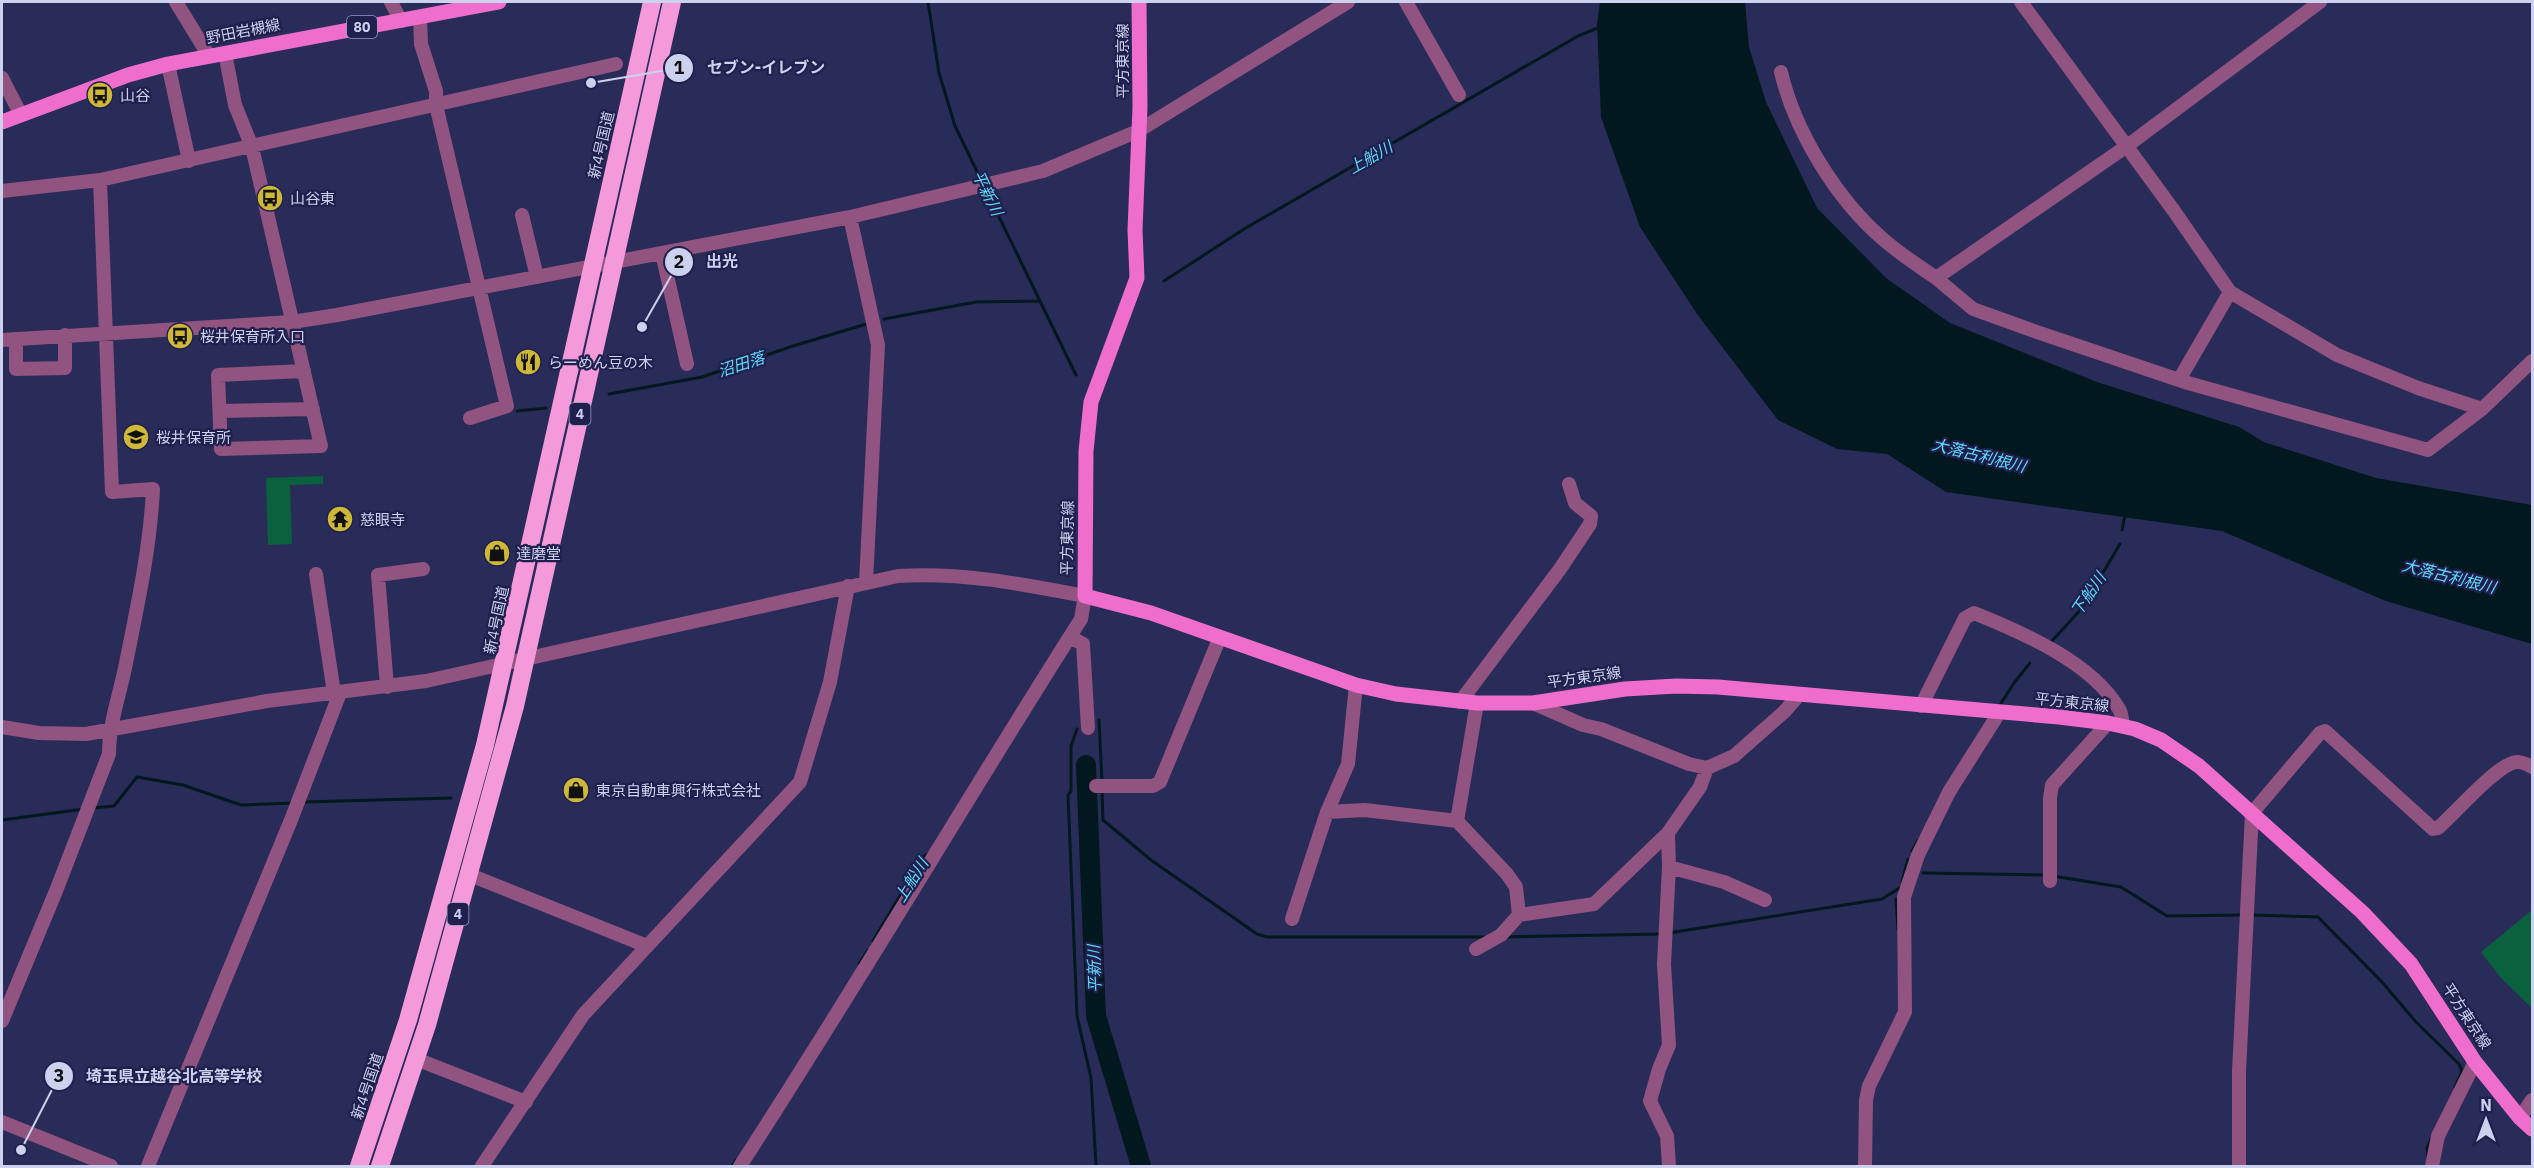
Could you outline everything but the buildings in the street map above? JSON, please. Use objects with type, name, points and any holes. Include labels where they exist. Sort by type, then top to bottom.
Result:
[{"type":"highway","name":"新4号国道","points":[[359,1167],[408,1020],[477,778],[652,2]]},
{"type":"highway","name":"4","points":[[380,1167],[416,1059],[470,875],[526,659],[672,2]]},
{"type":"main road","name":"野田岩槻線","points":[[2,122],[128,75],[168,64],[499,2]]},
{"type":"main road","name":"平方東京線","points":[[1139,2],[1136,286],[1091,402],[1086,452],[1085,596],[1151,613],[1356,685],[1396,694],[1477,704],[1533,702],[1625,689],[1676,686],[1799,695],[2116,725],[2153,736],[2199,765],[2362,912],[2411,964],[2475,1062],[2520,1118],[2532,1129]]},
{"type":"street","points":[[176,2],[209,56]]},
{"type":"street","points":[[391,2],[401,21]]},
{"type":"street","points":[[65,335],[65,368],[16,369],[9,339],[65,335],[292,322],[850,217],[1043,171],[1138,131],[1348,2]]},
{"type":"street","points":[[1406,2],[1459,95]]},
{"type":"street","points":[[2021,2],[2127,146],[2230,292],[2337,355],[2418,388],[2482,409]]},
{"type":"street","points":[[1936,278],[2127,146],[2320,2]]},
{"type":"street","points":[[420,17],[421,44],[436,91],[436,105],[507,406],[470,418]]},
{"type":"street","points":[[225,53],[234,105],[252,147],[313,409],[321,446],[221,449],[218,375],[304,371]]},
{"type":"street","points":[[168,64],[189,160]]},
{"type":"street","points":[[2,191],[100,180],[616,64]]},
{"type":"street","points":[[1781,72],[1787,97],[1799,126],[1832,182],[1883,239],[1973,309],[2179,380],[2428,450],[2482,409],[2532,361]]},
{"type":"street","points":[[2,78],[21,114]]},
{"type":"street","points":[[2,1020],[109,754],[109,731],[150,541],[153,489],[112,492],[100,180]]},
{"type":"street","points":[[522,215],[537,277]]},
{"type":"street","points":[[850,217],[878,345],[866,582]]},
{"type":"street","points":[[662,253],[687,364]]},
{"type":"street","points":[[2179,380],[2230,292]]},
{"type":"street","points":[[220,411],[313,409]]},
{"type":"street","points":[[1460,702],[1560,569],[1590,524],[1591,516],[1575,503],[1569,484]]},
{"type":"street","points":[[387,687],[378,575],[423,569]]},
{"type":"street","points":[[148,1167],[297,802],[337,693],[316,574]]},
{"type":"street","points":[[2,727],[63,734],[109,731],[267,701],[387,687],[504,664],[898,576],[938,574],[998,579],[1085,596],[1081,619],[955,818],[797,1079],[740,1167]]},
{"type":"street","points":[[483,1167],[583,1015],[800,782],[830,682],[848,586]]},
{"type":"street","points":[[1922,706],[1965,618],[1974,613],[2029,635],[2092,677],[2120,710],[2116,725],[2052,785],[2049,881]]},
{"type":"street","points":[[1070,637],[1083,645],[1088,728]]},
{"type":"street","points":[[1096,786],[1153,786],[1160,782],[1220,637]]},
{"type":"street","points":[[1292,919],[1327,812],[1348,764],[1356,685]]},
{"type":"street","points":[[1533,702],[1575,722],[1601,729],[1689,764],[1707,768],[1734,756],[1784,712],[1799,695]]},
{"type":"street","points":[[1457,821],[1477,704]]},
{"type":"street","points":[[1865,1167],[1866,1100],[1869,1086],[1905,1012],[1904,897],[1918,855],[1949,792],[1999,713]]},
{"type":"street","points":[[2240,1165],[2239,1071],[2252,813],[2320,733],[2325,731],[2433,828],[2438,828],[2498,771],[2517,762],[2532,767]]},
{"type":"street","points":[[1476,949],[1501,935],[1519,915],[1593,904],[1668,832],[1700,787],[1707,768]]},
{"type":"street","points":[[1327,812],[1365,810],[1457,821],[1507,874],[1516,887],[1519,915]]},
{"type":"street","points":[[1668,832],[1669,867],[1664,964],[1670,1045],[1659,1069],[1650,1101],[1667,1136],[1669,1167]]},
{"type":"street","points":[[1669,867],[1724,882],[1766,900]]},
{"type":"street","points":[[470,875],[647,946]]},
{"type":"street","points":[[416,1059],[526,1102]]},
{"type":"street","points":[[2432,1167],[2438,1136],[2475,1062]]},
{"type":"street","points":[[2520,1118],[2532,1100]]},
{"type":"street","points":[[2,1122],[111,1167]]},
{"type":"green space","points":[[323,476],[323,484],[290,485],[292,544],[268,545],[266,478]]},
{"type":"green space","points":[[2532,910],[2532,1008],[2501,978],[2481,952]]},
{"type":"water","name":"大落古利根川","points":[[1600,2],[1745,2],[1749,47],[1766,102],[1817,208],[1886,278],[1950,323],[2097,382],[2239,427],[2264,442],[2376,478],[2532,505],[2532,644],[2386,601],[2222,531],[1946,492],[1887,454],[1837,449],[1778,420],[1697,314],[1640,227],[1601,117],[1597,24]]},
{"type":"waterway","name":"平新川","points":[[928,2],[939,73],[955,126],[982,182]]},
{"type":"waterway","name":"上船川","points":[[1164,281],[1244,229],[1578,36],[1600,27]]},
{"type":"waterway","name":"平新川","points":[[985,188],[1076,375]]},
{"type":"waterway","name":"沼田落","points":[[884,319],[976,302],[1039,301]]},
{"type":"waterway","name":"沼田落","points":[[609,394],[702,377],[870,323]]},
{"type":"waterway","name":"沼田落","points":[[517,411],[546,408]]},
{"type":"waterway","points":[[2122,530],[2125,515]]},
{"type":"waterway","name":"下船川","points":[[2051,642],[2082,608],[2120,544]]},
{"type":"waterway","name":"下船川","points":[[2000,705],[2030,663]]},
{"type":"waterway","points":[[1099,720],[1102,782]]},
{"type":"waterway","points":[[1077,729],[1071,746],[1071,791],[1068,795],[1077,1016],[1091,1078],[1096,1166]]},
{"type":"waterway","name":"平新川","points":[[1086,765],[1096,1016],[1141,1166]]},
{"type":"waterway","points":[[93,808],[114,806],[137,777],[183,785],[241,805],[293,803]]},
{"type":"waterway","points":[[1102,791],[1103,820],[1151,860],[1257,934],[1267,937],[1485,937]]},
{"type":"waterway","points":[[303,802],[451,798]]},
{"type":"waterway","points":[[2,820],[84,809]]},
{"type":"waterway","name":"下船川","points":[[1912,851],[1918,840]]},
{"type":"waterway","name":"上船川","points":[[873,941],[923,857],[928,854]]},
{"type":"waterway","name":"下船川","points":[[1902,882],[1908,859]]},
{"type":"waterway","points":[[1923,873],[2047,875]]},
{"type":"waterway","points":[[2053,876],[2121,887],[2167,916],[2241,915]]},
{"type":"waterway","points":[[1669,933],[1882,899],[1901,887]]},
{"type":"waterway","name":"下船川","points":[[1896,899],[1898,929]]},
{"type":"waterway","points":[[2251,915],[2318,917],[2382,982],[2416,1022],[2459,1064],[2462,1071],[2455,1087]]},
{"type":"waterway","points":[[1504,937],[1662,934]]},
{"type":"waterway","name":"上船川","points":[[859,964],[868,950]]},
{"type":"waterway","points":[[2428,1156],[2427,1148],[2431,1139]]},
{"type":"waterway","name":"上船川","points":[[732,1166],[736,1160]]},
{"type":"place","name":"セブン-イレブン","points":[[591,83]]},
{"type":"place","name":"山谷","points":[[100,95]]},
{"type":"place","name":"山谷東","points":[[270,198]]},
{"type":"place","name":"出光","points":[[642,327]]},
{"type":"place","name":"桜井保育所入口","points":[[180,336]]},
{"type":"place","name":"らーめん豆の木","points":[[528,362]]},
{"type":"place","name":"桜井保育所","points":[[136,437]]},
{"type":"place","name":"慈眼寺","points":[[340,519]]},
{"type":"place","name":"達磨堂","points":[[497,553]]},
{"type":"place","name":"東京自動車興行株式会社","points":[[576,790]]},
{"type":"place","name":"埼玉県立越谷北高等学校","points":[[21,1150]]}]
